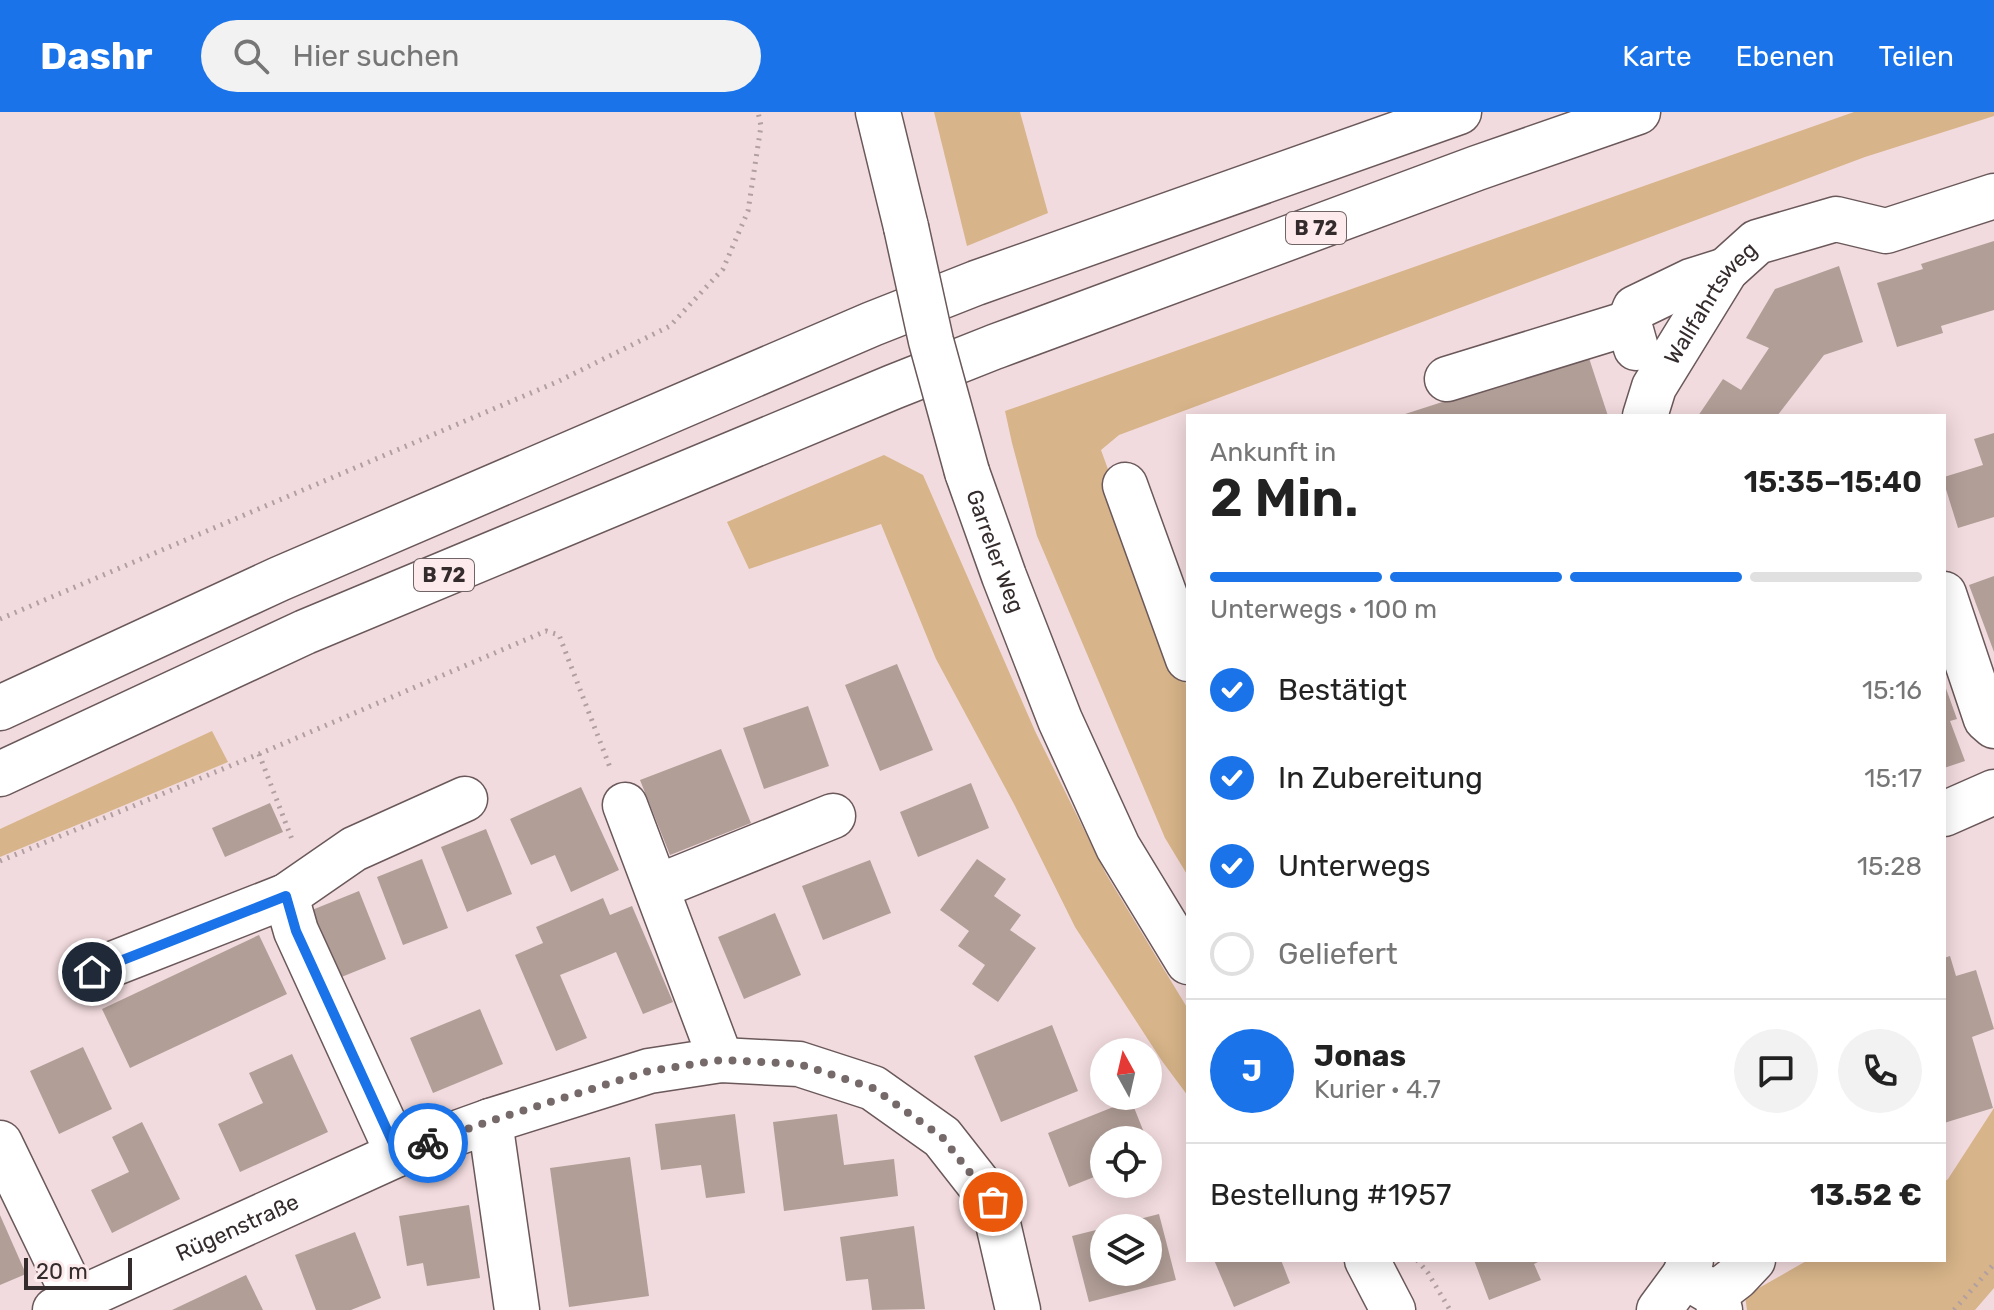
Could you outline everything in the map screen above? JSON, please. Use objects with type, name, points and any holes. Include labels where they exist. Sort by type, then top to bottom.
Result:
[{"type":"main road","name":"Garreler Weg","points":[[878,112],[931,341],[967,472],[1004,576],[1066,734],[1118,847],[1186,959]]},
{"type":"main road","points":[[0,708],[279,579],[872,324],[976,283],[1459,112]]},
{"type":"main road","name":"B 72","points":[[0,774],[305,632],[922,376],[1638,112]]},
{"type":"main road","name":"Wallfahrtsweg","points":[[1649,401],[1726,270],[1757,242],[1836,219],[1886,231],[1994,196]]},
{"type":"main road","points":[[1649,401],[1629,323],[1635,308],[1691,281],[1726,270]]},
{"type":"main road","points":[[1447,379],[1629,323]]},
{"type":"main road","points":[[1125,485],[1186,653]]},
{"type":"main road","points":[[1946,600],[1986,719],[1994,726]]},
{"type":"main road","points":[[1946,813],[1994,792]]},
{"type":"main road","points":[[92,972],[286,896],[354,849],[465,799]]},
{"type":"main road","points":[[625,805],[721,1060]]},
{"type":"main road","points":[[657,887],[833,816]]},
{"type":"main road","points":[[286,896],[296,931],[398,1154]]},
{"type":"main road","name":"Rügenstraße","points":[[0,1143],[66,1305],[398,1154],[490,1121],[649,1071],[721,1060],[799,1064],[873,1088],[942,1137],[993,1202],[1018,1310]]},
{"type":"main road","points":[[490,1121],[517,1310]]},
{"type":"main road","points":[[1368,1262],[1393,1310]]},
{"type":"main road","points":[[1694,1290],[1737,1277],[1751,1262]]},
{"type":"path","points":[[0,619],[559,381],[670,326],[723,269],[748,211],[761,126],[758,112]]},
{"type":"path","points":[[0,861],[546,631],[559,635],[625,805]]},
{"type":"path","points":[[259,754],[294,844],[286,896]]},
{"type":"path","points":[[1419,1262],[1450,1310]]},
{"type":"path","points":[[1954,1310],[1994,1264]]},
{"type":"shaded area","points":[[934,112],[1020,112],[1048,213],[967,246]]},
{"type":"shaded area","points":[[1854,112],[1994,112],[1994,116],[1865,157],[1119,435],[1101,450],[1186,684],[1186,873],[1165,838],[1037,536],[1005,411]]},
{"type":"shaded area","points":[[884,455],[923,475],[1035,731],[1106,874],[1186,1006],[1186,1093],[1162,1061],[1162,1038],[1147,1038],[1075,927],[1014,804],[936,659],[881,524],[749,569],[727,522]]},
{"type":"shaded area","points":[[212,731],[228,762],[0,857],[0,829]]},
{"type":"shaded area","points":[[1994,1108],[1994,1288],[1975,1310],[1747,1310],[1745,1296],[1804,1262],[1946,1262],[1948,1179]]},
{"type":"building","points":[[1994,241],[1994,310],[1941,326],[1943,333],[1897,347],[1877,283],[1923,269],[1921,264]]},
{"type":"building","points":[[1839,266],[1863,342],[1824,355],[1779,414],[1699,414],[1723,379],[1741,390],[1769,348],[1746,338],[1775,289]]},
{"type":"building","points":[[1588,355],[1607,414],[1405,414]]},
{"type":"building","points":[[1994,433],[1994,517],[1958,528],[1946,489],[1946,476],[1983,465],[1974,439]]},
{"type":"building","points":[[1994,576],[1994,652],[1969,585]]},
{"type":"building","points":[[897,664],[933,750],[880,771],[845,685]]},
{"type":"building","points":[[1946,689],[1957,719],[1950,721],[1965,761],[1946,767]]},
{"type":"building","points":[[808,706],[829,766],[764,789],[743,728]]},
{"type":"building","points":[[721,749],[751,823],[670,855],[640,780]]},
{"type":"building","points":[[971,783],[989,828],[918,857],[900,812]]},
{"type":"building","points":[[581,787],[619,870],[571,892],[555,855],[531,865],[510,819]]},
{"type":"building","points":[[270,803],[283,832],[225,857],[212,828]]},
{"type":"building","points":[[486,829],[512,894],[467,912],[441,847]]},
{"type":"building","points":[[422,859],[448,928],[403,945],[377,877]]},
{"type":"building","points":[[977,859],[1006,879],[994,896],[1021,915],[1010,930],[1036,948],[998,1002],[972,984],[985,965],[958,946],[969,931],[940,910]]},
{"type":"building","points":[[870,860],[891,913],[823,940],[802,886]]},
{"type":"building","points":[[359,891],[386,959],[339,978],[312,910]]},
{"type":"building","points":[[603,898],[610,915],[632,906],[673,1002],[643,1014],[616,952],[560,975],[587,1038],[556,1051],[515,955],[543,943],[536,927]]},
{"type":"building","points":[[775,913],[801,975],[744,999],[718,937]]},
{"type":"building","points":[[259,935],[287,994],[130,1068],[102,1009]]},
{"type":"building","points":[[1950,956],[1956,976],[1976,970],[1994,1029],[1972,1037],[1993,1108],[1946,1122],[1946,957]]},
{"type":"building","points":[[480,1009],[503,1064],[433,1093],[410,1038]]},
{"type":"building","points":[[1052,1025],[1078,1091],[1001,1122],[974,1056]]},
{"type":"building","points":[[83,1047],[112,1109],[59,1134],[30,1071]]},
{"type":"building","points":[[292,1054],[328,1132],[240,1172],[218,1124],[263,1103],[249,1073]]},
{"type":"building","points":[[1106,1110],[1135,1110],[1141,1126],[1090,1126],[1090,1179],[1069,1187],[1048,1133]]},
{"type":"building","points":[[735,1114],[745,1193],[706,1198],[701,1165],[661,1170],[655,1124]]},
{"type":"building","points":[[837,1114],[844,1165],[894,1159],[898,1196],[784,1211],[773,1122]]},
{"type":"building","points":[[142,1122],[180,1199],[112,1233],[91,1190],[129,1172],[112,1137]]},
{"type":"building","points":[[630,1157],[649,1296],[569,1307],[550,1168]]},
{"type":"building","points":[[469,1205],[480,1278],[427,1286],[423,1263],[407,1266],[399,1216]]},
{"type":"building","points":[[0,1215],[26,1274],[0,1285]]},
{"type":"building","points":[[914,1226],[925,1309],[872,1310],[868,1279],[846,1281],[840,1237]]},
{"type":"building","points":[[1162,1226],[1176,1280],[1162,1284]]},
{"type":"building","points":[[355,1232],[381,1298],[351,1310],[316,1310],[295,1255]]},
{"type":"building","points":[[1090,1232],[1090,1286],[1152,1286],[1089,1302],[1072,1236]]},
{"type":"building","points":[[1215,1262],[1282,1262],[1290,1283],[1234,1307]]},
{"type":"building","points":[[1475,1262],[1538,1262],[1534,1264],[1541,1280],[1489,1300]]},
{"type":"building","points":[[246,1275],[263,1310],[172,1310]]},
{"type":"way so far","points":[[428,1143],[649,1071],[721,1060],[799,1064],[873,1088],[942,1137],[993,1202]]},
{"type":"route","points":[[92,972],[286,896],[296,931],[398,1154],[428,1143]]}]
